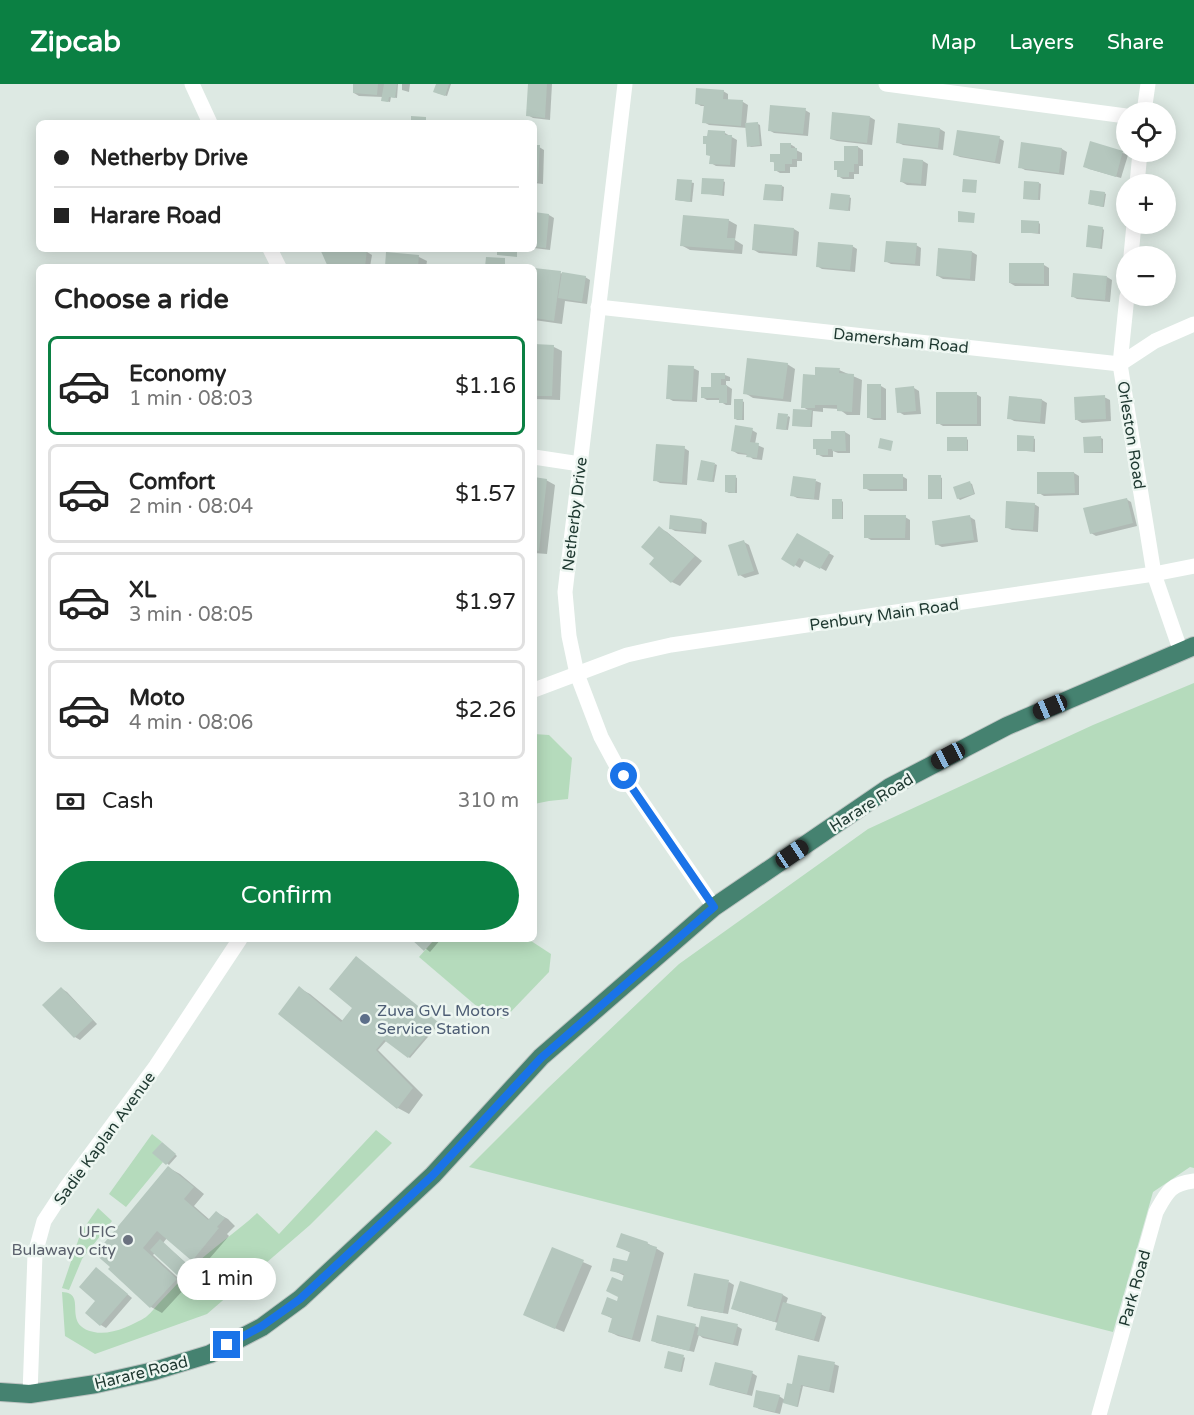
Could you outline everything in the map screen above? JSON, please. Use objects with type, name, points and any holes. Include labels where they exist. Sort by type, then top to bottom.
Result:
[{"type":"highway","name":"Harare Road","points":[[0,1392],[30,1394],[105,1382],[154,1371],[210,1354],[262,1326],[300,1299],[433,1175],[541,1058],[714,907],[890,787],[1007,726],[1187,649]]},
{"type":"street","points":[[192,84],[209,120]]},
{"type":"street","name":"Netherby Drive","points":[[625,84],[565,592],[569,636],[577,674],[601,737],[615,763],[714,907]]},
{"type":"street","points":[[886,84],[1116,115]]},
{"type":"street","points":[[1145,102],[1148,84]]},
{"type":"street","name":"Orleston Road","points":[[1126,306],[1120,364],[1154,574],[1187,649]]},
{"type":"street","name":"Damersham Road","points":[[598,307],[1120,364]]},
{"type":"street","points":[[1120,364],[1155,341],[1194,324]]},
{"type":"street","points":[[537,457],[580,464]]},
{"type":"street","name":"Penbury Main Road","points":[[577,674],[627,655],[671,645],[1154,574],[1194,566]]},
{"type":"street","points":[[537,689],[577,674]]},
{"type":"street","name":"Sadie Kaplan Avenue","points":[[30,1394],[35,1254],[44,1221],[156,1066],[238,942]]},
{"type":"street","name":"Park Road","points":[[1099,1415],[1156,1212],[1170,1189],[1178,1184],[1194,1180]]},
{"type":"green space","points":[[1194,683],[1194,1168],[1190,1167],[1153,1192],[1113,1332],[469,1167],[547,1089],[679,964],[868,829],[1093,725]]},
{"type":"green space","points":[[537,734],[549,735],[572,758],[568,799],[537,803]]},
{"type":"green space","points":[[432,942],[533,942],[551,954],[549,972],[504,1019],[487,1015],[419,957]]},
{"type":"green space","points":[[376,1130],[392,1143],[310,1225],[207,1314],[95,1354],[65,1336],[62,1292],[74,1298],[78,1323],[84,1328],[100,1333],[121,1329],[135,1323],[146,1317],[204,1256],[257,1213],[279,1234]]},
{"type":"green space","points":[[152,1134],[162,1142],[153,1153],[163,1162],[126,1207],[109,1194]]},
{"type":"green space","points":[[98,1208],[112,1221],[82,1259],[69,1290],[62,1288],[81,1232]]},
{"type":"building","points":[[353,84],[378,84],[377,95],[353,93]]},
{"type":"building","points":[[384,84],[397,84],[395,98],[389,97],[388,102],[381,101]]},
{"type":"building","points":[[436,84],[449,84],[445,96],[433,92]]},
{"type":"building","points":[[528,84],[547,84],[545,118],[526,116]]},
{"type":"building","points":[[696,88],[724,90],[723,99],[743,100],[741,126],[702,123],[704,105],[695,104]]},
{"type":"building","points":[[770,105],[806,108],[803,134],[768,131]]},
{"type":"building","points":[[832,112],[870,116],[867,143],[830,139]]},
{"type":"building","points":[[411,116],[426,117],[426,120],[411,120]]},
{"type":"building","points":[[758,122],[760,145],[747,147],[745,123]]},
{"type":"building","points":[[898,123],[940,128],[938,148],[896,143]]},
{"type":"building","points":[[708,130],[725,131],[725,135],[732,135],[730,165],[709,164],[710,156],[706,155],[706,144],[703,144],[703,136],[707,136]]},
{"type":"building","points":[[957,130],[1000,136],[995,162],[953,155]]},
{"type":"building","points":[[1090,141],[1116,149],[1116,162],[1120,162],[1116,177],[1083,167]]},
{"type":"building","points":[[1021,142],[1062,148],[1059,173],[1018,168]]},
{"type":"building","points":[[780,143],[791,143],[791,148],[797,148],[797,159],[792,159],[792,164],[785,164],[785,171],[774,171],[774,162],[770,162],[770,154],[780,154]]},
{"type":"building","points":[[537,145],[540,145],[538,182]]},
{"type":"building","points":[[844,146],[858,146],[858,164],[854,164],[854,172],[849,172],[849,177],[837,177],[834,161],[844,161]]},
{"type":"building","points":[[903,158],[923,160],[921,184],[900,182]]},
{"type":"building","points":[[702,178],[724,179],[722,195],[701,194]]},
{"type":"building","points":[[677,179],[692,180],[690,202],[675,200]]},
{"type":"building","points":[[963,179],[977,180],[976,193],[962,192]]},
{"type":"building","points":[[1024,181],[1039,182],[1038,200],[1023,199]]},
{"type":"building","points":[[765,184],[782,185],[781,201],[763,200]]},
{"type":"building","points":[[1090,190],[1105,192],[1103,207],[1088,204]]},
{"type":"building","points":[[831,193],[850,195],[848,211],[829,209]]},
{"type":"building","points":[[958,211],[975,213],[974,223],[958,222]]},
{"type":"building","points":[[537,212],[549,214],[546,248],[537,247]]},
{"type":"building","points":[[683,215],[729,219],[727,238],[735,238],[734,250],[680,246]]},
{"type":"building","points":[[1021,220],[1039,221],[1038,233],[1021,233]]},
{"type":"building","points":[[754,224],[794,228],[792,254],[752,250]]},
{"type":"building","points":[[1088,225],[1103,227],[1100,248],[1086,247]]},
{"type":"building","points":[[886,241],[917,243],[915,264],[884,262]]},
{"type":"building","points":[[818,242],[853,245],[850,270],[816,267]]},
{"type":"building","points":[[938,248],[972,251],[970,279],[936,276]]},
{"type":"building","points":[[321,252],[367,252],[365,264],[327,264]]},
{"type":"building","points":[[386,252],[419,255],[418,264],[385,264]]},
{"type":"building","points":[[497,252],[517,252],[517,257],[497,255]]},
{"type":"building","points":[[486,257],[505,258],[505,264],[485,264]]},
{"type":"building","points":[[1009,263],[1044,263],[1044,284],[1009,283]]},
{"type":"building","points":[[537,268],[561,271],[554,321],[537,318]]},
{"type":"building","points":[[562,272],[586,276],[582,302],[558,298]]},
{"type":"building","points":[[1073,273],[1107,276],[1105,300],[1071,297]]},
{"type":"building","points":[[537,344],[554,345],[552,396],[537,396]]},
{"type":"building","points":[[747,358],[788,363],[783,399],[743,394]]},
{"type":"building","points":[[668,365],[694,366],[692,400],[666,399]]},
{"type":"building","points":[[815,367],[840,368],[839,373],[854,374],[852,412],[837,411],[837,405],[815,405],[815,408],[801,408],[803,374],[815,375]]},
{"type":"building","points":[[711,373],[725,373],[725,379],[721,379],[721,385],[727,385],[727,403],[719,403],[719,398],[701,398],[701,387],[711,387]]},
{"type":"building","points":[[867,384],[881,384],[881,418],[867,418]]},
{"type":"building","points":[[914,386],[916,411],[897,413],[895,388]]},
{"type":"building","points":[[936,392],[977,392],[977,424],[936,424]]},
{"type":"building","points":[[1105,395],[1106,419],[1075,420],[1074,397]]},
{"type":"building","points":[[1009,396],[1042,399],[1040,422],[1007,419]]},
{"type":"building","points":[[734,399],[743,399],[742,420],[734,419]]},
{"type":"building","points":[[793,409],[812,410],[810,427],[792,426]]},
{"type":"building","points":[[778,413],[788,414],[786,430],[776,429]]},
{"type":"building","points":[[735,425],[753,428],[750,442],[759,443],[757,458],[746,457],[747,454],[731,451]]},
{"type":"building","points":[[831,431],[845,431],[846,451],[828,449],[828,455],[816,455],[816,449],[813,449],[813,439],[831,439]]},
{"type":"building","points":[[1017,435],[1034,436],[1033,451],[1017,451]]},
{"type":"building","points":[[1101,436],[1102,452],[1084,453],[1083,437]]},
{"type":"building","points":[[947,437],[967,437],[967,451],[947,451]]},
{"type":"building","points":[[880,438],[893,441],[891,451],[878,448]]},
{"type":"building","points":[[656,444],[685,446],[682,483],[653,481]]},
{"type":"building","points":[[701,460],[715,463],[712,482],[697,480]]},
{"type":"building","points":[[1037,472],[1074,472],[1075,493],[1037,494]]},
{"type":"building","points":[[863,474],[903,474],[903,489],[863,489]]},
{"type":"building","points":[[725,475],[736,475],[735,493],[725,492]]},
{"type":"building","points":[[928,475],[941,475],[941,499],[928,499]]},
{"type":"building","points":[[793,476],[816,479],[814,499],[790,496]]},
{"type":"building","points":[[537,477],[547,479],[539,551],[537,551]]},
{"type":"building","points":[[970,481],[974,494],[957,499],[953,487]]},
{"type":"building","points":[[1127,498],[1133,523],[1090,534],[1083,508]]},
{"type":"building","points":[[832,499],[842,499],[842,519],[832,519]]},
{"type":"building","points":[[1006,501],[1035,503],[1033,530],[1005,528]]},
{"type":"building","points":[[670,515],[702,519],[701,532],[669,529]]},
{"type":"building","points":[[864,515],[906,515],[905,538],[864,538]]},
{"type":"building","points":[[970,515],[974,540],[935,545],[932,521]]},
{"type":"building","points":[[659,526],[695,556],[671,583],[649,564],[654,558],[641,547]]},
{"type":"building","points":[[797,533],[830,552],[820,569],[799,558],[794,567],[781,559]]},
{"type":"building","points":[[744,540],[754,571],[738,576],[728,545]]},
{"type":"building","points":[[414,942],[432,942],[424,951]]},
{"type":"building","points":[[356,956],[438,1022],[408,1058],[384,1040],[376,1050],[413,1088],[397,1109],[278,1014],[299,986],[341,1022],[352,1008],[329,989]]},
{"type":"building","points":[[61,987],[93,1020],[74,1038],[42,1005]]},
{"type":"building","points":[[162,1142],[176,1154],[166,1165],[152,1153]]},
{"type":"building","name":"UFIC Bulawayo city","points":[[168,1166],[194,1187],[184,1199],[208,1220],[216,1211],[225,1218],[192,1261],[157,1231],[143,1248],[177,1279],[150,1308],[95,1254]]},
{"type":"building","points":[[621,1233],[657,1247],[632,1339],[608,1332],[612,1318],[601,1314],[607,1297],[617,1301],[618,1297],[606,1291],[612,1277],[622,1281],[624,1274],[610,1271],[613,1258],[627,1261],[630,1252],[616,1247]]},
{"type":"building","points":[[160,1239],[189,1266],[178,1276],[150,1250]]},
{"type":"building","points":[[552,1247],[584,1260],[555,1329],[523,1315]]},
{"type":"building","points":[[96,1267],[128,1294],[100,1326],[85,1313],[95,1301],[79,1287]]},
{"type":"building","points":[[694,1273],[729,1280],[723,1313],[687,1306]]},
{"type":"building","points":[[740,1281],[783,1294],[775,1322],[731,1309]]},
{"type":"building","points":[[783,1302],[822,1313],[814,1340],[775,1330]]},
{"type":"building","points":[[657,1315],[696,1324],[689,1351],[651,1341]]},
{"type":"building","points":[[701,1316],[738,1324],[733,1344],[697,1335]]},
{"type":"building","points":[[668,1351],[684,1355],[680,1372],[664,1368]]},
{"type":"building","points":[[798,1355],[835,1362],[829,1391],[801,1385],[797,1407],[783,1403],[787,1383],[792,1384]]},
{"type":"building","points":[[715,1362],[753,1371],[747,1394],[709,1385]]},
{"type":"building","points":[[756,1390],[780,1395],[775,1412],[753,1407]]},
{"type":"place","name":"Zuva GVL Motors Service Station","points":[[365,1019]]},
{"type":"place","name":"UFIC Bulawayo city","points":[[128,1240]]},
{"type":"route","points":[[227,1345],[262,1326],[300,1299],[433,1175],[541,1058],[714,907],[624,776]]}]
